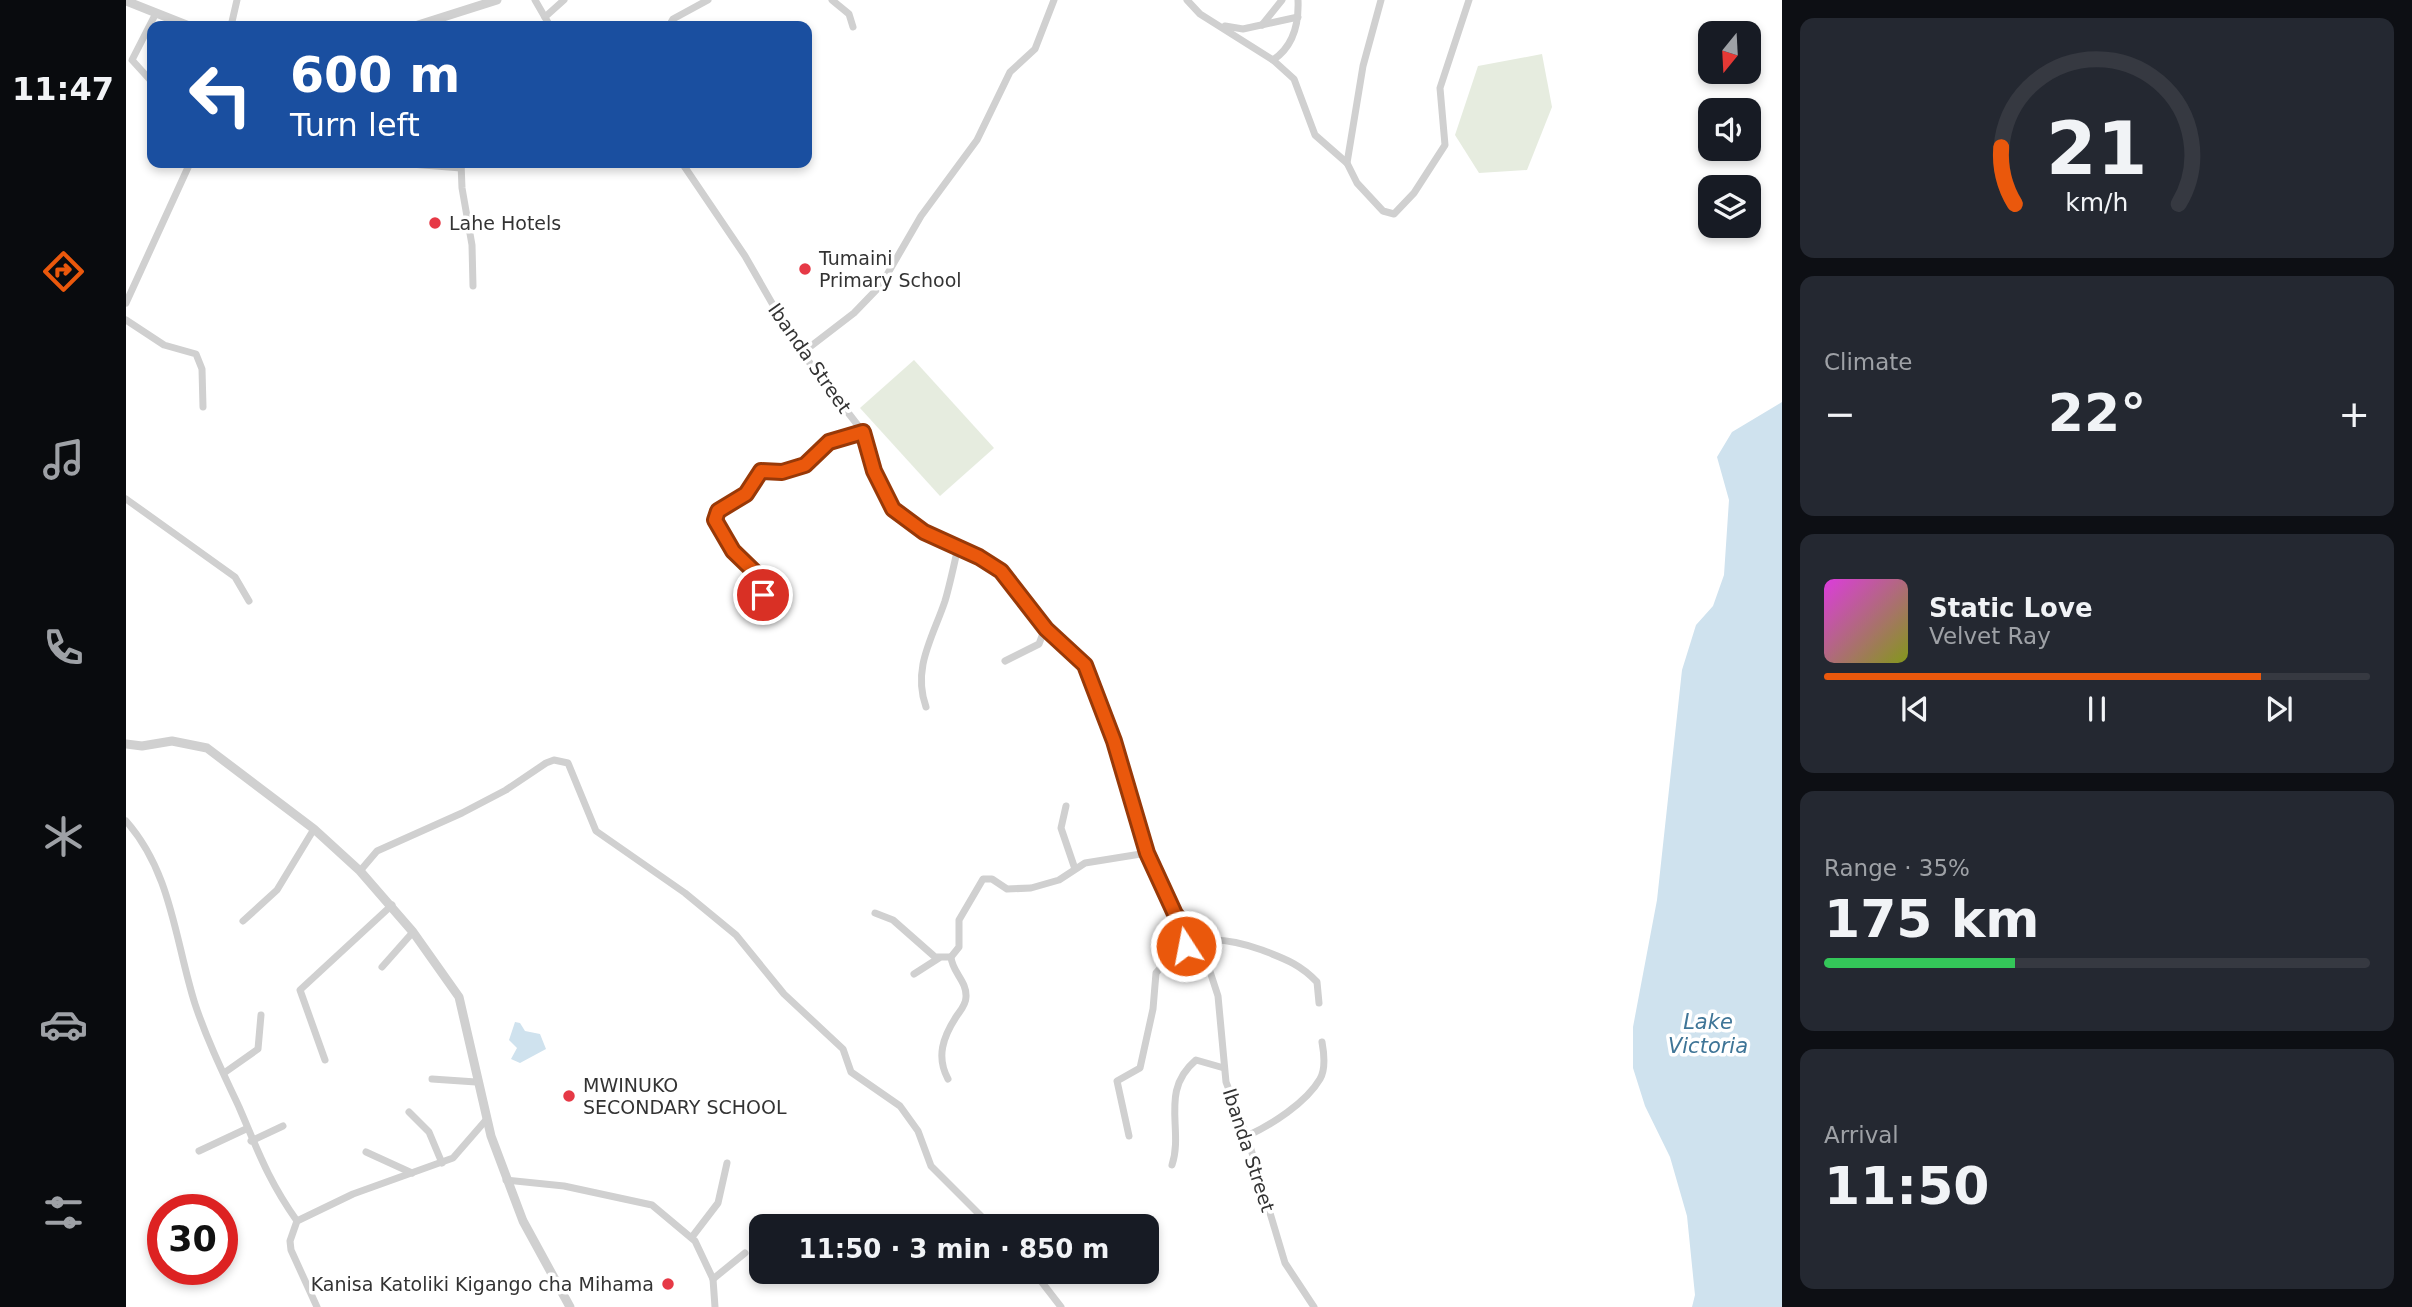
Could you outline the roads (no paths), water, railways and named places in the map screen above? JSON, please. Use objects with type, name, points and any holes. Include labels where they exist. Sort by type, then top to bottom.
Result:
[{"type":"street","points":[[233,21],[237,0]]},
{"type":"street","points":[[431,21],[497,0]]},
{"type":"street","points":[[535,0],[547,21]]},
{"type":"street","points":[[545,18],[564,0]]},
{"type":"street","points":[[672,21],[708,0]]},
{"type":"street","points":[[832,0],[849,14],[853,27]]},
{"type":"street","points":[[802,353],[854,313],[881,285],[921,216],[977,140],[1010,72],[1035,49],[1054,0]]},
{"type":"street","points":[[1187,0],[1200,14],[1273,60],[1297,83],[1314,135],[1347,163],[1357,183],[1387,213],[1399,210],[1414,193],[1445,145],[1440,88],[1469,0]]},
{"type":"street","points":[[1262,25],[1283,0]]},
{"type":"street","points":[[1273,60],[1288,46],[1298,17],[1298,0]]},
{"type":"street","points":[[1347,163],[1357,90],[1371,27],[1381,0]]},
{"type":"street","points":[[126,1],[174,21]]},
{"type":"street","points":[[152,21],[155,15]]},
{"type":"street","points":[[1218,24],[1243,29],[1298,17]]},
{"type":"street","points":[[147,31],[132,60],[147,76]]},
{"type":"street","points":[[126,303],[188,168]]},
{"type":"street","points":[[461,168],[471,228],[473,286]]},
{"type":"street","name":"Ibanda Street","points":[[685,168],[745,256],[802,353],[863,432],[874,471],[893,509],[924,532],[1001,571],[1045,628],[1085,665],[1114,741],[1147,853],[1175,914],[1203,950],[1218,996],[1226,1082],[1247,1136],[1285,1263],[1314,1307]]},
{"type":"street","points":[[126,320],[164,345],[196,354],[202,369],[203,407]]},
{"type":"street","points":[[754,606],[763,595],[765,582],[733,551],[715,520],[718,511],[746,494],[761,471],[782,472],[805,465],[829,442],[863,432]]},
{"type":"street","points":[[126,499],[235,577],[248,601]]},
{"type":"street","points":[[926,707],[921,687],[923,659],[945,601],[958,547]]},
{"type":"street","points":[[1005,661],[1039,644],[1045,628]]},
{"type":"street","points":[[126,744],[142,746],[172,741],[207,748],[313,830],[360,871],[392,905],[459,997],[486,1120],[506,1180],[523,1222],[570,1307]]},
{"type":"street","points":[[360,871],[377,850],[462,813],[546,763],[554,760],[568,763],[596,831],[685,893],[736,935],[784,994],[843,1049],[851,1072],[900,1106],[918,1131],[931,1167],[979,1214]]},
{"type":"street","points":[[1066,806],[1061,828],[1075,869]]},
{"type":"street","points":[[126,821],[141,842],[164,889],[181,940],[195,1003],[251,1141],[268,1177],[297,1221]]},
{"type":"street","points":[[243,921],[277,890],[313,830]]},
{"type":"street","points":[[914,974],[939,958],[951,957],[959,947],[957,930],[960,916],[984,878],[992,879],[1007,889],[1024,889],[1049,884],[1091,862],[1147,853]]},
{"type":"street","points":[[1070,858],[1091,862]]},
{"type":"street","points":[[325,1060],[300,990],[392,905]]},
{"type":"street","points":[[875,913],[893,920],[939,958]]},
{"type":"street","points":[[382,967],[413,932]]},
{"type":"street","points":[[1129,1136],[1117,1082],[1140,1068],[1153,1009],[1156,973],[1186,946],[1197,941],[1220,939],[1243,943],[1290,959],[1317,982],[1319,1003]]},
{"type":"street","points":[[948,1079],[942,1068],[941,1053],[966,998],[962,978],[953,966],[951,957]]},
{"type":"street","points":[[224,1073],[258,1049],[261,1015]]},
{"type":"street","points":[[1247,1136],[1279,1116],[1313,1088],[1323,1070],[1322,1042]]},
{"type":"street","points":[[1172,1165],[1175,1143],[1172,1105],[1181,1083],[1196,1060],[1224,1068]]},
{"type":"street","points":[[432,1079],[477,1082]]},
{"type":"street","points":[[409,1112],[429,1132],[442,1163]]},
{"type":"street","points":[[317,1307],[291,1250],[290,1241],[297,1221],[353,1194],[442,1163],[463,1150],[486,1120]]},
{"type":"street","points":[[251,1141],[283,1126]]},
{"type":"street","points":[[199,1151],[246,1129]]},
{"type":"street","points":[[366,1152],[413,1173]]},
{"type":"street","points":[[692,1237],[718,1203],[727,1163]]},
{"type":"street","points":[[506,1180],[553,1184],[646,1203],[692,1237],[713,1279],[715,1307]]},
{"type":"street","points":[[713,1279],[745,1253]]},
{"type":"street","points":[[1043,1284],[1061,1307]]},
{"type":"water","name":"Lake Victoria","points":[[1782,402],[1782,1307],[1692,1307],[1695,1295],[1687,1216],[1670,1157],[1645,1106],[1633,1068],[1633,1027],[1657,900],[1682,670],[1696,625],[1713,606],[1724,575],[1729,500],[1717,457],[1732,432]]},
{"type":"water","points":[[515,1022],[520,1023],[525,1031],[540,1034],[546,1049],[520,1063],[511,1059],[517,1048],[509,1040]]},
{"type":"place","name":"Lahe Hotels","points":[[435,223]]},
{"type":"place","name":"Tumaini Primary School","points":[[805,269]]},
{"type":"place","name":"MWINUKO SECONDARY SCHOOL","points":[[569,1096]]},
{"type":"place","name":"Kanisa Katoliki Kigango cha Mihama","points":[[668,1284]]}]
